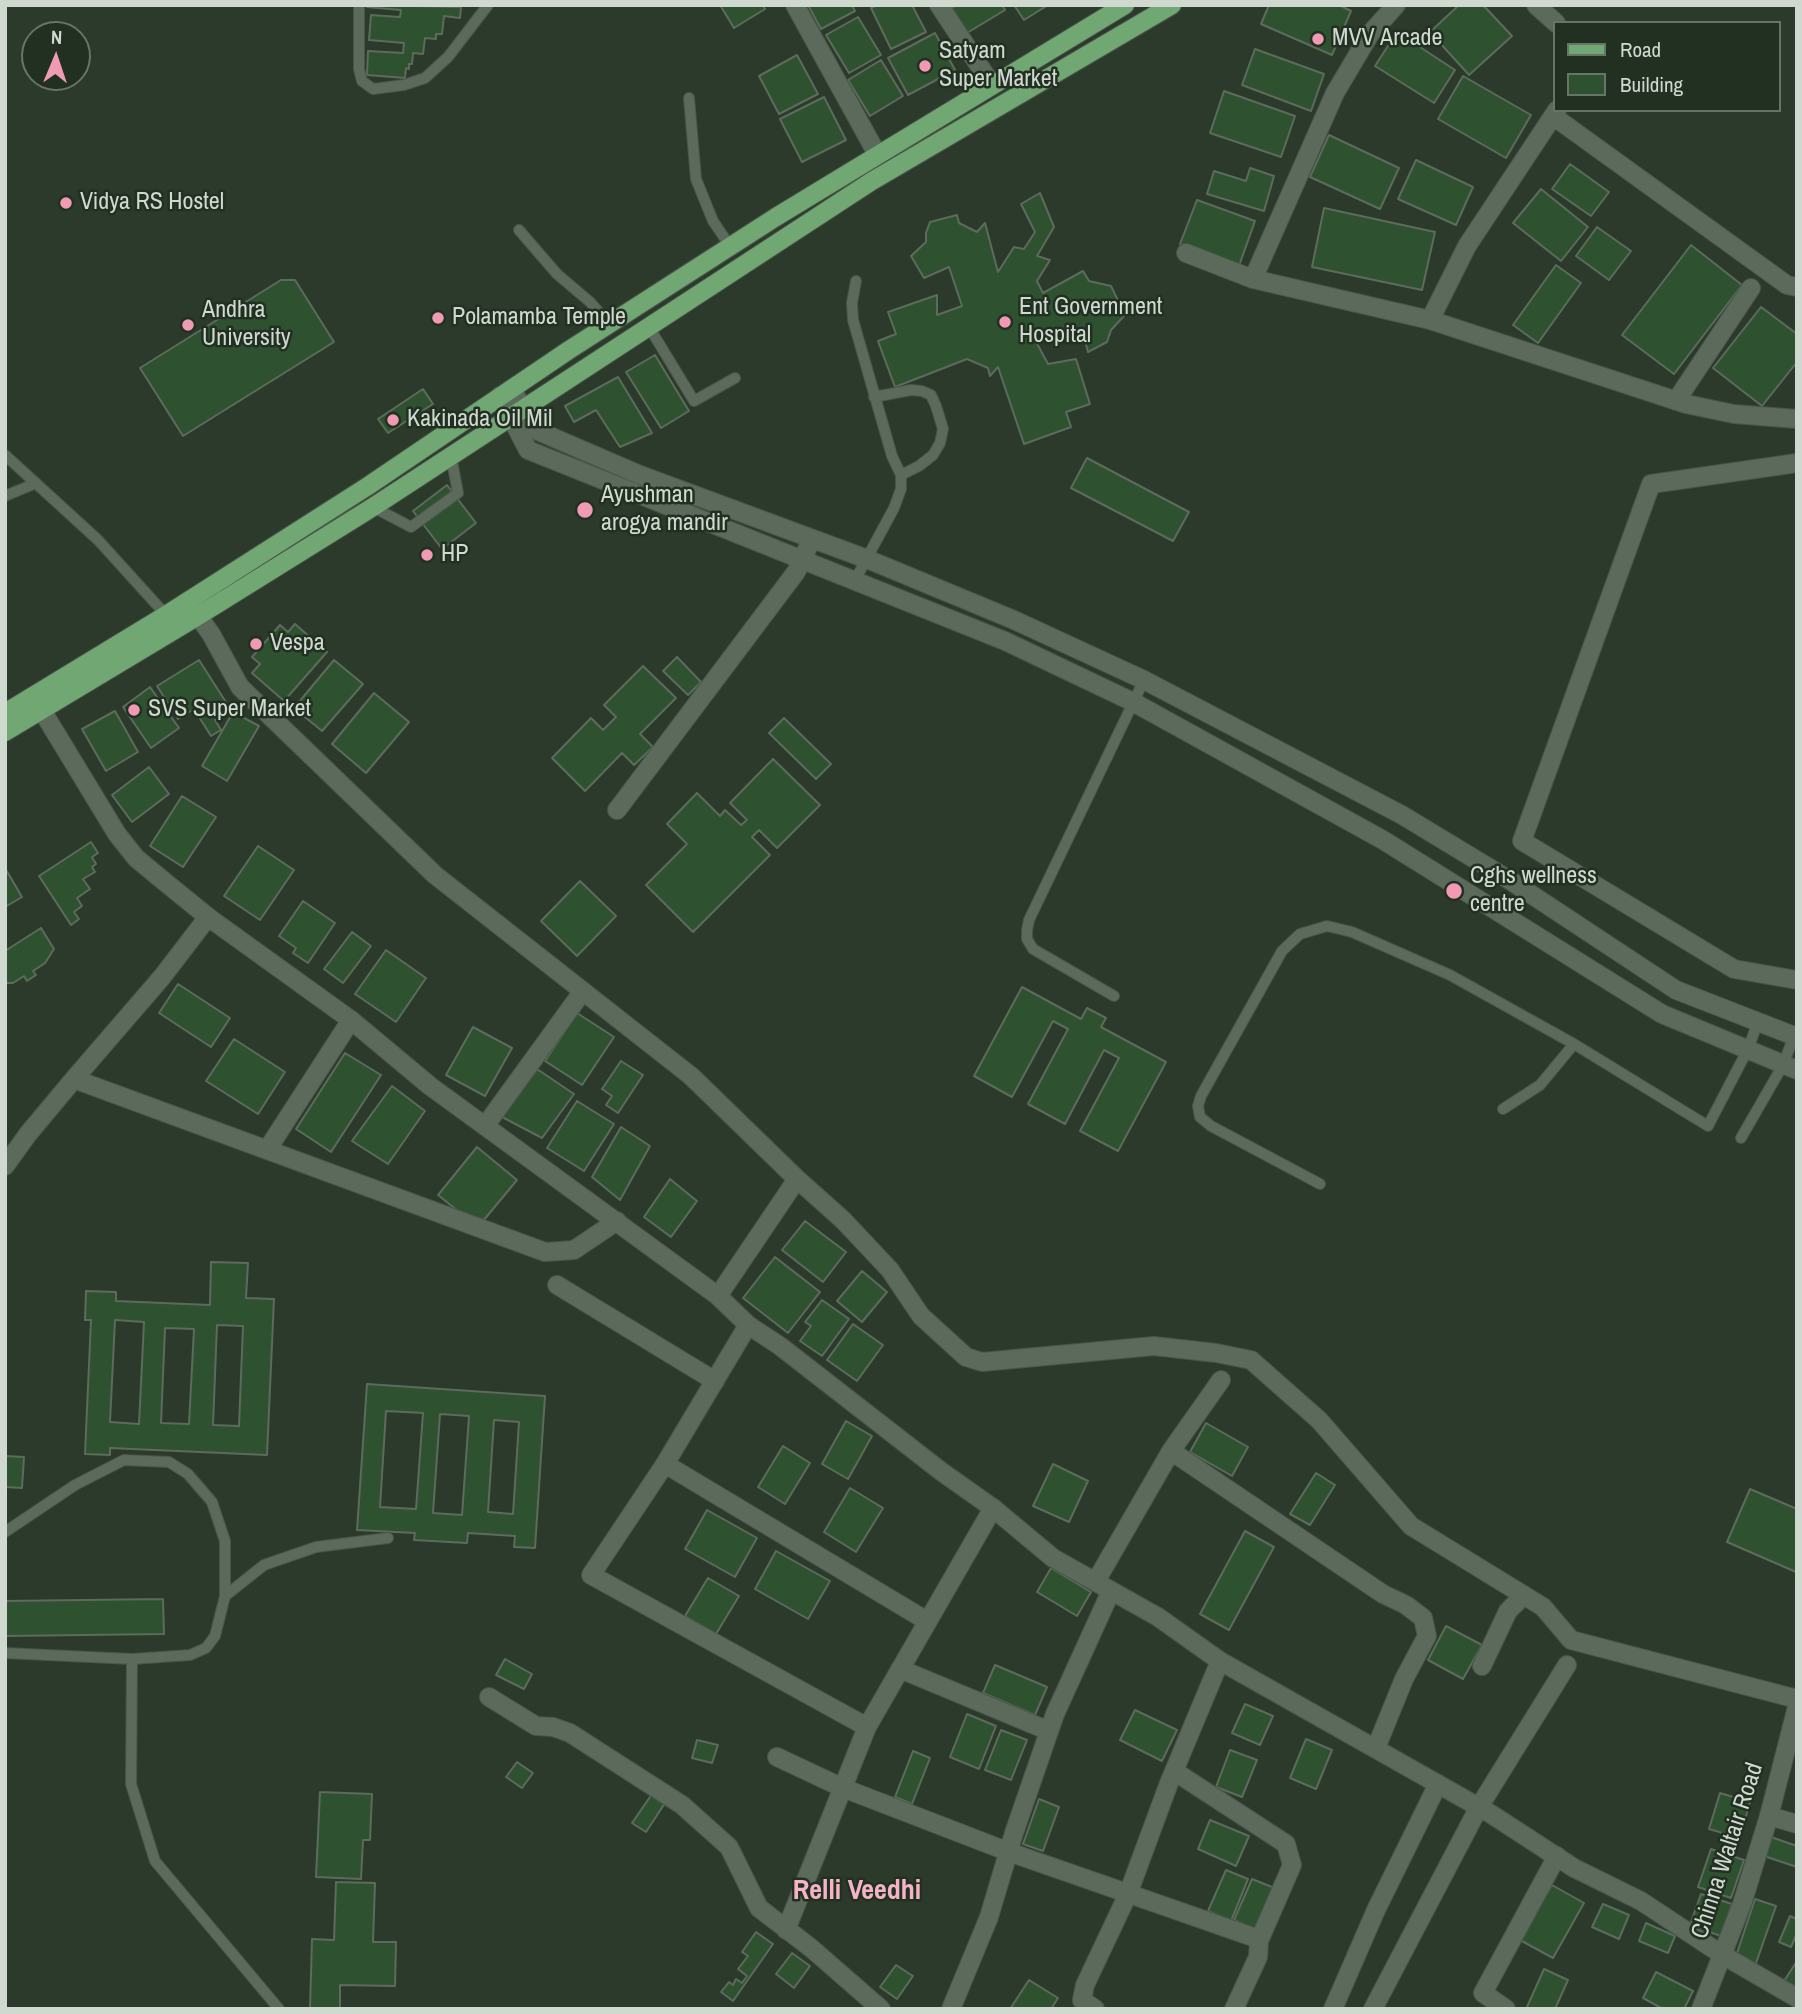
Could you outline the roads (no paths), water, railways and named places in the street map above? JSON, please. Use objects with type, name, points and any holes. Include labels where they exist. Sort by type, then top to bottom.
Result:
[{"type":"main road","points":[[5,732],[37,703],[166,615],[368,486],[609,324],[877,155],[1125,5]]},
{"type":"main road","points":[[9,706],[37,703],[198,616],[373,507],[872,181],[1172,5]]},
{"type":"street","points":[[795,5],[877,155]]},
{"type":"street","points":[[939,5],[992,85]]},
{"type":"street","points":[[1253,279],[1335,93],[1370,34],[1396,5]]},
{"type":"street","points":[[1536,5],[1554,21]]},
{"type":"street","points":[[1430,320],[1467,246],[1555,113],[1787,285],[1797,287]]},
{"type":"street","points":[[1186,253],[1253,279],[1430,320],[1676,401],[1734,414],[1797,419]]},
{"type":"street","points":[[1676,401],[1751,288]]},
{"type":"street","points":[[506,393],[517,412],[528,450],[1005,641],[1133,702],[1383,840],[1662,1014],[1790,1067]]},
{"type":"street","points":[[517,412],[538,430],[640,475],[867,559],[1014,620],[1144,680],[1402,815],[1511,881],[1676,990],[1795,1037]]},
{"type":"street","points":[[1797,463],[1651,484],[1522,841],[1734,969],[1797,980]]},
{"type":"street","points":[[631,492],[640,475]]},
{"type":"street","points":[[617,810],[796,572],[812,539]]},
{"type":"street","points":[[198,616],[240,687],[435,875],[691,1076],[796,1179],[843,1220],[890,1270],[921,1316],[966,1357],[982,1362],[1154,1346],[1251,1360],[1320,1420],[1411,1526],[1543,1608],[1572,1640],[1797,1699]]},
{"type":"street","points":[[37,703],[117,834],[136,858],[208,916],[351,1020],[430,1086],[718,1296],[748,1325],[780,1346],[922,1457],[993,1508],[1053,1558],[1158,1617],[1220,1661],[1479,1807],[1574,1868],[1642,1901],[1721,1954],[1797,1998]]},
{"type":"street","points":[[5,1166],[28,1134],[162,977],[208,916]]},
{"type":"street","points":[[485,1126],[583,991]]},
{"type":"street","points":[[267,1150],[351,1020]]},
{"type":"street","points":[[74,1079],[545,1252],[574,1250],[617,1221]]},
{"type":"street","points":[[718,1296],[796,1179]]},
{"type":"street","points":[[557,1285],[715,1381]]},
{"type":"street","points":[[748,1325],[665,1464],[591,1575],[867,1727]]},
{"type":"street","points":[[951,2009],[989,1917],[1049,1731],[1103,1586],[1171,1451],[1221,1380]]},
{"type":"street","points":[[1171,1451],[1423,1618],[1427,1636],[1404,1679],[1376,1748]]},
{"type":"street","points":[[665,1464],[927,1621]]},
{"type":"street","points":[[786,1930],[867,1727],[993,1508]]},
{"type":"street","points":[[1482,1666],[1508,1611],[1524,1595]]},
{"type":"street","points":[[1091,2008],[1082,2000],[1082,1993],[1128,1894],[1174,1771],[1220,1661]]},
{"type":"street","points":[[1373,2009],[1479,1807],[1567,1665]]},
{"type":"street","points":[[900,1670],[1049,1731]]},
{"type":"street","points":[[489,1697],[536,1726],[553,1727],[570,1734],[682,1805],[729,1847],[759,1908],[881,2009]]},
{"type":"street","name":"Chinna Waltair Road","points":[[1701,2009],[1734,1926],[1769,1816],[1797,1707]]},
{"type":"street","points":[[777,1757],[843,1788],[1009,1852],[1259,1941]]},
{"type":"street","points":[[1174,1771],[1286,1844],[1292,1865],[1259,1941],[1258,1957],[1234,2009]]},
{"type":"street","points":[[1333,2009],[1376,1910],[1438,1784]]},
{"type":"street","points":[[1769,1816],[1797,1824]]},
{"type":"street","points":[[1506,2009],[1479,2001],[1557,1856]]},
{"type":"lane","points":[[359,5],[359,69],[362,80],[373,89],[404,85],[425,78],[448,57],[488,5]]},
{"type":"lane","points":[[689,98],[696,179],[713,221],[730,246]]},
{"type":"lane","points":[[519,230],[557,274],[590,302],[609,324]]},
{"type":"lane","points":[[854,582],[894,508],[901,489],[901,475],[874,397],[853,320],[852,303],[856,281]]},
{"type":"lane","points":[[649,327],[694,401],[735,378]]},
{"type":"lane","points":[[874,397],[911,390],[922,391],[932,395],[936,406],[943,429],[940,443],[933,455],[901,475]]},
{"type":"lane","points":[[5,455],[98,540],[166,615]]},
{"type":"lane","points":[[373,507],[411,527],[458,493],[451,456]]},
{"type":"lane","points":[[5,496],[36,483]]},
{"type":"lane","points":[[1114,996],[1033,949],[1027,939],[1027,930],[1029,920],[1144,680]]},
{"type":"lane","points":[[1320,1184],[1211,1126],[1200,1117],[1198,1106],[1201,1096],[1282,951],[1300,934],[1328,926],[1352,932],[1450,975],[1574,1044],[1708,1126],[1748,1049],[1758,1021]]},
{"type":"lane","points":[[1741,1138],[1790,1067],[1795,1037]]},
{"type":"lane","points":[[1503,1109],[1540,1085],[1574,1044]]},
{"type":"lane","points":[[5,1532],[75,1485],[124,1460],[169,1462],[188,1474],[212,1502],[225,1541],[225,1596],[215,1636],[205,1648],[190,1655],[132,1659],[5,1653]]},
{"type":"lane","points":[[225,1596],[264,1565],[316,1547],[388,1538]]},
{"type":"lane","points":[[132,1659],[131,1784],[155,1861],[279,2009]]},
{"type":"place","name":"MVV Arcade","points":[[1318,39]]},
{"type":"place","name":"Satyam Super Market","points":[[925,66]]},
{"type":"place","name":"Vidya RS Hostel","points":[[66,203]]},
{"type":"place","name":"Polamamba Temple","points":[[438,318]]},
{"type":"place","name":"Ent Government Hospital","points":[[1005,322]]},
{"type":"place","name":"Andhra University","points":[[188,325]]},
{"type":"place","name":"Kakinada Oil Mil","points":[[393,420]]},
{"type":"place","name":"Ayushman arogya mandir","points":[[585,510]]},
{"type":"place","name":"HP","points":[[427,555]]},
{"type":"place","name":"Vespa","points":[[256,644]]},
{"type":"place","name":"SVS Super Market","points":[[134,710]]},
{"type":"place","name":"Cghs wellness centre","points":[[1454,891]]},
{"type":"district","name":"Relli Veedhi","points":[[857,1891]]}]
